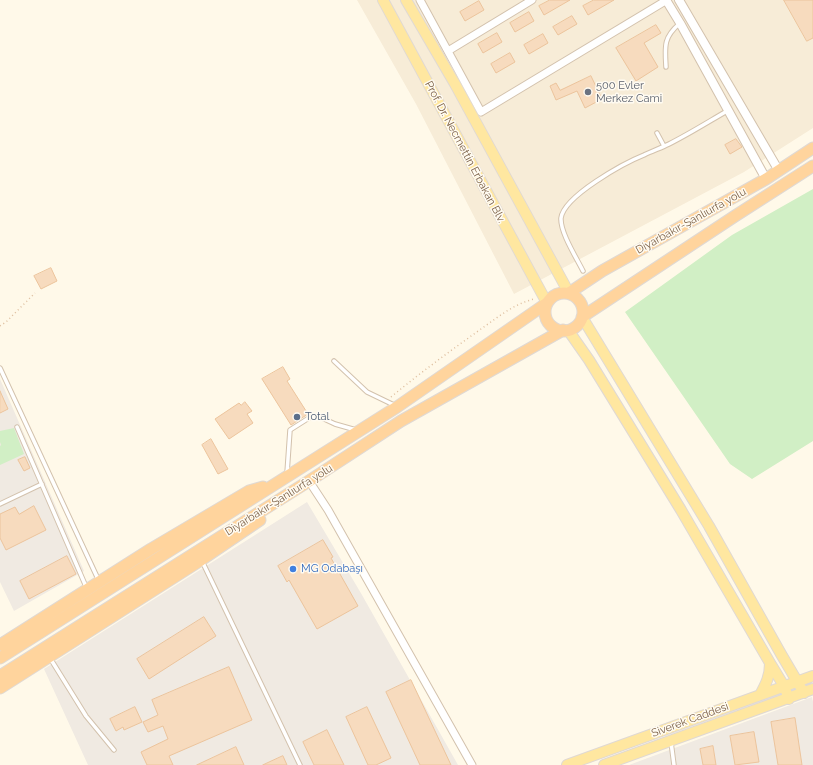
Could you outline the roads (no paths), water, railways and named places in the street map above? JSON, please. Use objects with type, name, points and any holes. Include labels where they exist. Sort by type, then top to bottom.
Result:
[{"type":"highway","name":"Diyarbakır-Şanlıurfa yolu","points":[[569,293],[602,271],[766,179],[813,148]]},
{"type":"highway","name":"Diyarbakır-Şanlıurfa yolu","points":[[582,317],[734,216],[813,166]]},
{"type":"highway","points":[[569,293],[582,305],[582,317],[577,325],[565,330],[552,327],[546,319],[545,308],[547,303],[550,298],[556,294],[569,293]]},
{"type":"highway","name":"Diyarbakır-Şanlıurfa yolu","points":[[0,658],[397,407],[547,303]]},
{"type":"highway","name":"Diyarbakır-Şanlıurfa yolu","points":[[0,676],[309,481],[401,421],[565,330]]},
{"type":"highway","points":[[0,645],[151,549],[248,491],[283,480]]},
{"type":"highway","points":[[0,688],[201,560],[260,520],[309,481]]},
{"type":"main road","name":"Prof. Dr. Necmettin Erbakan Blv.","points":[[383,0],[547,303]]},
{"type":"main road","name":"Prof. Dr. Necmettin Erbakan Blv.","points":[[406,0],[455,84],[569,293]]},
{"type":"main road","points":[[582,317],[709,526],[781,654],[798,681],[809,691]]},
{"type":"main road","points":[[565,330],[589,360],[681,510],[784,686],[789,699]]},
{"type":"main road","points":[[760,695],[768,680],[770,664]]},
{"type":"main road","name":"Siverek Caddesi","points":[[567,765],[813,676]]},
{"type":"main road","name":"Siverek Caddesi","points":[[604,765],[809,691]]},
{"type":"street","points":[[420,0],[481,112],[666,0],[766,179]]},
{"type":"street","points":[[448,51],[532,0]]},
{"type":"street","points":[[679,0],[779,171]]},
{"type":"street","points":[[309,481],[328,510],[472,765]]},
{"type":"lane","points":[[666,67],[667,36],[680,23]]},
{"type":"lane","points":[[583,271],[561,224],[563,211],[576,196],[620,166],[664,146],[727,111]]},
{"type":"lane","points":[[657,133],[664,146]]},
{"type":"lane","points":[[334,361],[367,392],[397,407]]},
{"type":"lane","points":[[0,368],[100,582]]},
{"type":"lane","points":[[283,480],[290,430],[312,416],[320,417],[335,424],[359,431]]},
{"type":"lane","points":[[17,427],[87,590]]},
{"type":"lane","points":[[0,504],[42,484]]},
{"type":"lane","points":[[201,560],[300,765]]},
{"type":"lane","points":[[50,657],[86,716],[114,750]]},
{"type":"lane","points":[[671,741],[674,765]]},
{"type":"place","name":"500 Evler Merkez Cami","points":[[588,92]]},
{"type":"place","name":"Total","points":[[297,417]]},
{"type":"place","name":"MG Odabaşı","points":[[293,569]]}]
